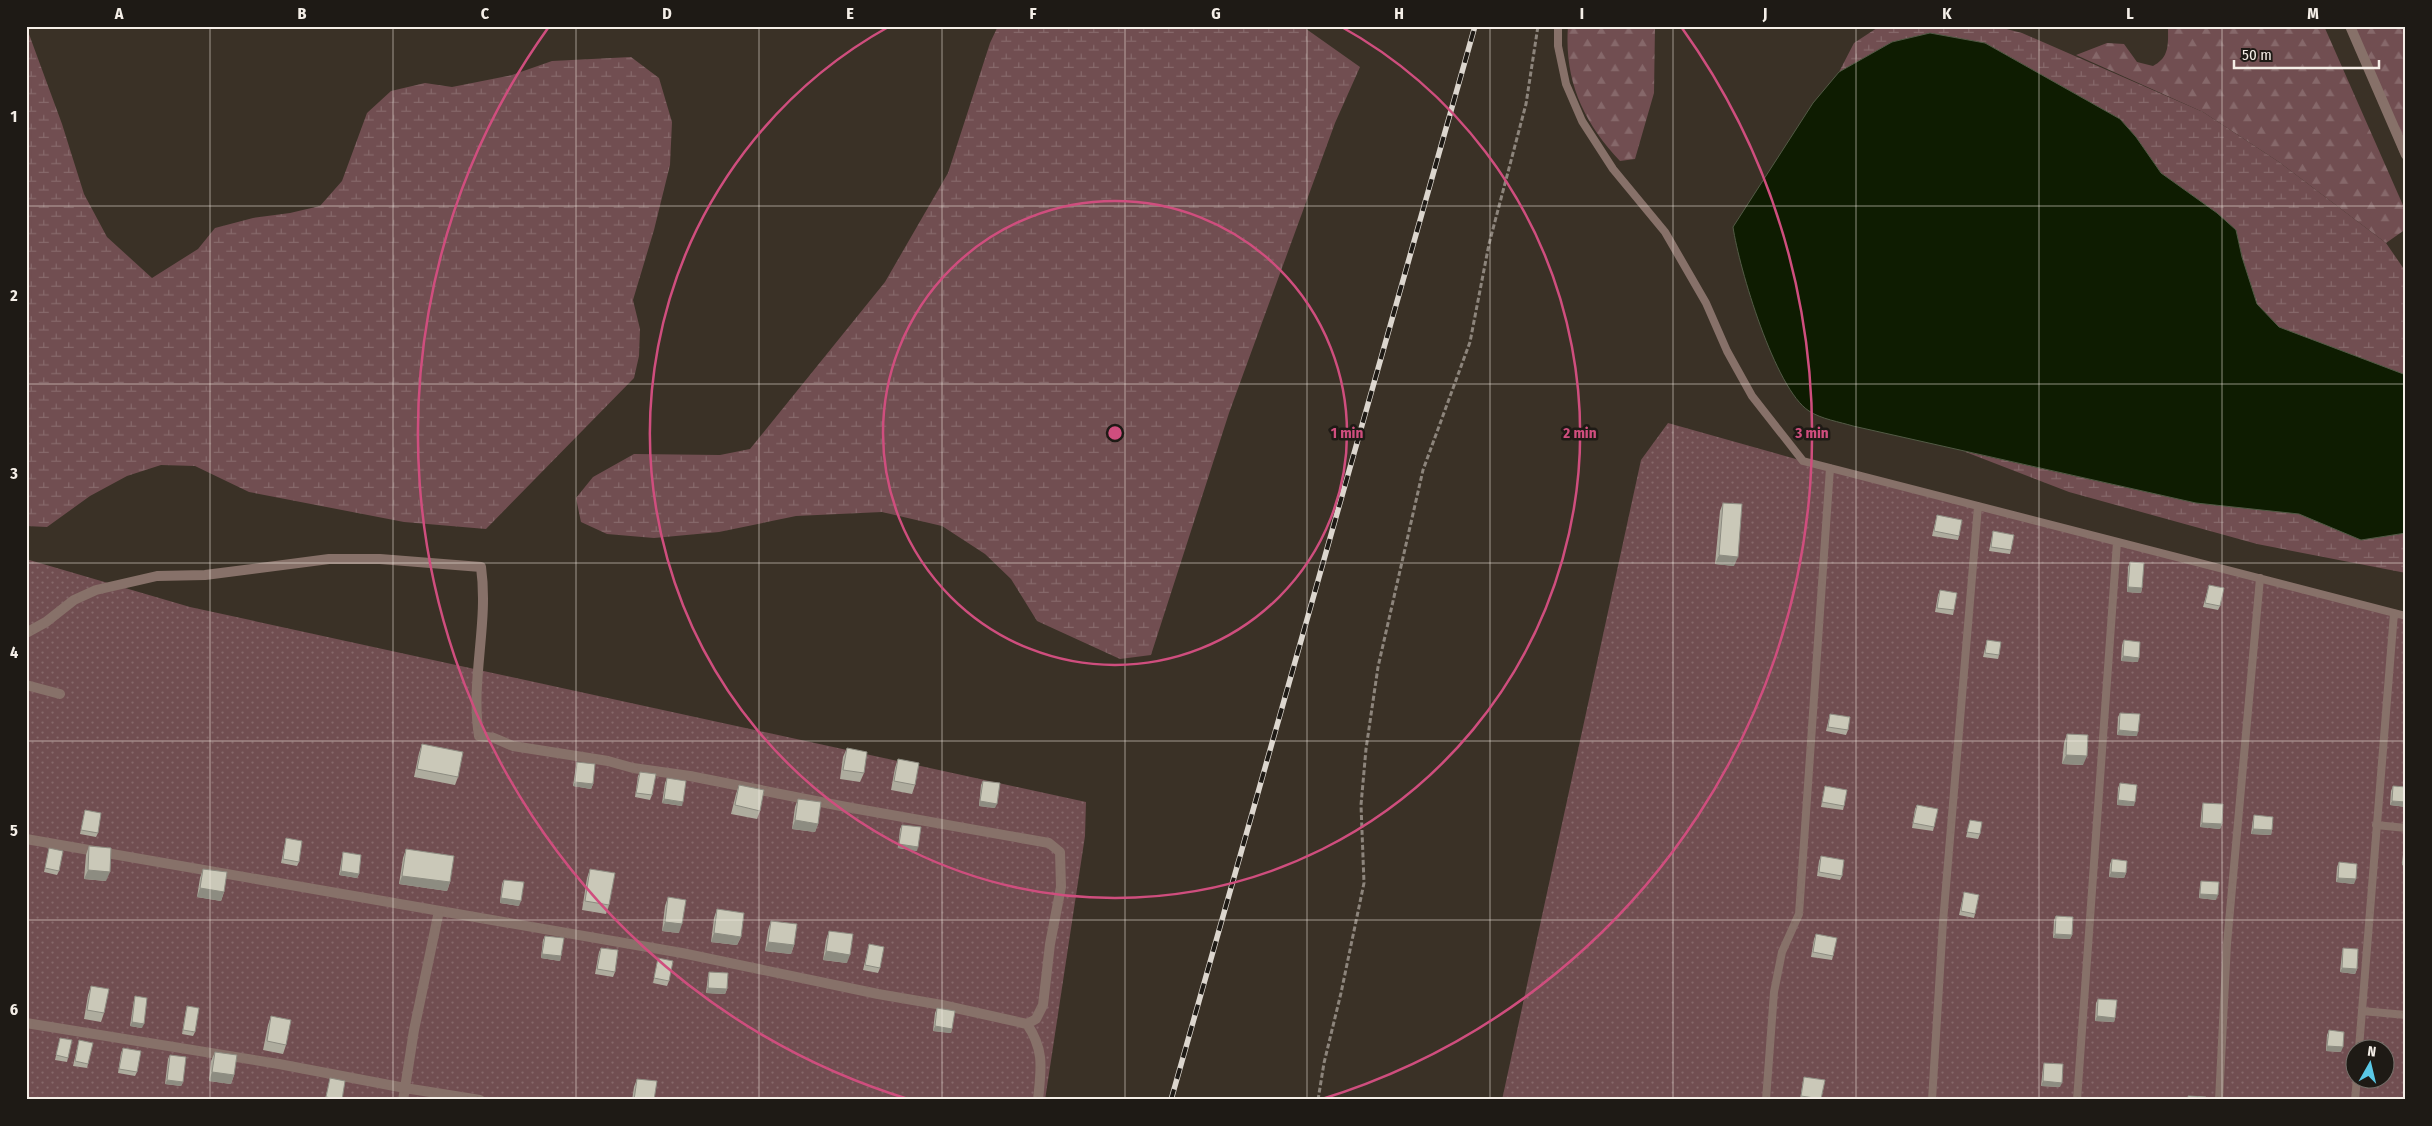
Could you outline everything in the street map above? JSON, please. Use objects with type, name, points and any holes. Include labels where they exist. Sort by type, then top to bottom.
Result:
[{"type":"street","points":[[2350,26],[2406,155]]},
{"type":"street","points":[[26,632],[46,622],[74,600],[96,590],[157,576],[205,575],[329,560],[387,559],[481,567],[485,604],[477,705],[479,736],[494,738],[513,746],[608,761],[633,768],[690,776],[841,806],[1049,843],[1060,852],[1061,887],[1050,944],[1043,1005],[1036,1019],[1027,1024],[942,1004],[878,994],[682,953],[542,927],[439,911],[324,889],[140,860],[92,849],[26,839]]},
{"type":"street","points":[[26,685],[60,694]]},
{"type":"street","points":[[403,1100],[411,1046],[439,911]]},
{"type":"street","points":[[26,1023],[279,1064],[480,1100]]},
{"type":"street","points":[[1027,1024],[1037,1039],[1042,1061],[1038,1100]]},
{"type":"lane","points":[[1558,26],[1558,46],[1566,84],[1582,121],[1613,169],[1665,232],[1706,303],[1727,351],[1752,396],[1803,462],[2406,616]]},
{"type":"lane","points":[[1766,1100],[1766,1068],[1779,968],[1782,952],[1799,914],[1830,468]]},
{"type":"lane","points":[[1932,1100],[1944,922],[1978,506]]},
{"type":"lane","points":[[2077,1100],[2118,542]]},
{"type":"lane","points":[[2219,1100],[2228,944],[2260,578]]},
{"type":"lane","points":[[2360,1038],[2394,613]]},
{"type":"lane","points":[[2376,825],[2406,828]]},
{"type":"lane","points":[[2362,1010],[2406,1015]]},
{"type":"path","points":[[1318,1100],[1324,1063],[1341,994],[1364,883],[1361,804],[1366,749],[1378,667],[1396,579],[1414,516],[1423,470],[1470,342],[1489,244],[1526,104],[1538,26]]},
{"type":"green space","points":[[26,26],[62,124],[84,194],[107,237],[152,278],[198,249],[215,228],[253,218],[290,213],[320,206],[342,181],[367,113],[391,91],[425,83],[452,87],[512,75],[552,61],[631,57],[659,78],[672,122],[670,165],[654,230],[633,300],[640,329],[639,356],[634,378],[486,529],[404,522],[249,492],[195,466],[161,465],[127,476],[90,496],[47,527],[26,526]]},
{"type":"green space","points":[[998,26],[1302,26],[1360,67],[1335,123],[1229,413],[1151,655],[1120,659],[1037,621],[1011,579],[985,554],[942,526],[882,512],[796,516],[719,532],[654,538],[607,534],[581,522],[576,498],[593,477],[634,454],[720,455],[750,449],[885,282],[948,173],[990,43]]},
{"type":"green space","points":[[1568,26],[1655,26],[1654,93],[1635,159],[1620,161],[1607,146],[1586,115],[1573,82],[1569,64]]},
{"type":"green space","points":[[1880,26],[1995,26],[2022,33],[2203,112],[2279,162],[2386,243],[2406,272],[2406,375],[2279,327],[2257,304],[2242,257],[2236,230],[2217,213],[2161,173],[2136,137],[2120,119],[1985,43],[1930,33],[1892,42],[1839,72],[1854,43]]},
{"type":"green space","points":[[2168,26],[2324,26],[2406,212],[2406,229],[2386,243],[2279,162],[2203,112],[2076,55],[2107,43],[2124,44],[2137,62],[2153,66],[2163,58],[2167,49]]},
{"type":"green space","points":[[2351,26],[2406,26],[2406,160],[2400,153]]},
{"type":"green space","points":[[1668,423],[1803,461],[2406,616],[2406,1100],[1502,1100],[1641,460]]},
{"type":"green space","points":[[1963,451],[2196,503],[2299,514],[2361,540],[2406,533],[2406,573],[2257,544],[2069,492]]},
{"type":"green space","points":[[26,559],[190,607],[1086,802],[1085,836],[1045,1100],[26,1100]]},
{"type":"shaded area","points":[[1930,33],[1985,43],[2120,119],[2136,137],[2161,173],[2217,213],[2236,230],[2242,257],[2257,304],[2279,327],[2406,375],[2406,533],[2361,540],[2299,514],[2196,503],[1853,426],[1814,414],[1796,398],[1784,379],[1760,326],[1743,270],[1733,227],[1813,103],[1839,72],[1892,42]]},
{"type":"building","points":[[1723,503],[1742,504],[1738,557],[1719,555]]},
{"type":"building","points":[[1937,515],[1962,520],[1959,536],[1934,531]]},
{"type":"building","points":[[1993,531],[2014,535],[2011,550],[1991,547]]},
{"type":"building","points":[[2130,562],[2144,563],[2142,588],[2128,587]]},
{"type":"building","points":[[2209,585],[2224,588],[2220,606],[2205,603]]},
{"type":"building","points":[[1940,590],[1957,593],[1954,610],[1937,608]]},
{"type":"building","points":[[1987,640],[2001,642],[1999,655],[1985,653]]},
{"type":"building","points":[[2124,640],[2140,642],[2139,658],[2123,656]]},
{"type":"building","points":[[2120,713],[2140,714],[2138,732],[2119,730]]},
{"type":"building","points":[[1830,714],[1850,717],[1848,730],[1828,727]]},
{"type":"building","points":[[2067,734],[2088,735],[2087,756],[2066,755]]},
{"type":"building","points":[[422,744],[463,752],[458,777],[417,769]]},
{"type":"building","points":[[847,748],[867,752],[864,773],[843,770]]},
{"type":"building","points":[[898,759],[919,763],[915,785],[894,781]]},
{"type":"building","points":[[577,762],[595,764],[593,784],[575,782]]},
{"type":"building","points":[[640,772],[656,774],[652,795],[636,793]]},
{"type":"building","points":[[667,778],[686,781],[683,802],[664,799]]},
{"type":"building","points":[[983,781],[1000,783],[997,804],[980,801]]},
{"type":"building","points":[[2120,783],[2137,785],[2135,802],[2118,800]]},
{"type":"building","points":[[739,785],[764,790],[760,811],[735,805]]},
{"type":"building","points":[[1825,786],[1847,790],[1844,806],[1822,802]]},
{"type":"building","points":[[2393,786],[2406,787],[2406,802],[2392,801]]},
{"type":"building","points":[[798,799],[821,802],[818,824],[795,820]]},
{"type":"building","points":[[2203,803],[2223,804],[2222,824],[2202,823]]},
{"type":"building","points":[[1917,805],[1938,809],[1934,827],[1913,823]]},
{"type":"building","points":[[85,810],[101,813],[98,833],[81,830]]},
{"type":"building","points":[[2254,815],[2273,817],[2272,830],[2253,829]]},
{"type":"building","points":[[1970,820],[1982,822],[1980,834],[1967,832]]},
{"type":"building","points":[[902,825],[921,827],[918,847],[899,844]]},
{"type":"building","points":[[286,838],[302,841],[299,862],[283,859]]},
{"type":"building","points":[[89,846],[111,848],[110,872],[88,870]]},
{"type":"building","points":[[49,848],[63,851],[59,871],[45,868]]},
{"type":"building","points":[[406,849],[454,856],[450,882],[402,876]]},
{"type":"building","points":[[343,852],[361,855],[359,874],[341,871]]},
{"type":"building","points":[[1821,856],[1844,860],[1842,876],[1819,872]]},
{"type":"building","points":[[2112,859],[2127,861],[2126,873],[2111,872]]},
{"type":"building","points":[[2339,862],[2357,864],[2356,879],[2338,878]]},
{"type":"building","points":[[203,869],[227,872],[224,892],[200,888]]},
{"type":"building","points":[[590,869],[615,873],[609,905],[585,901]]},
{"type":"building","points":[[504,880],[524,882],[521,901],[501,898]]},
{"type":"building","points":[[2201,881],[2219,882],[2218,895],[2200,894]]},
{"type":"building","points":[[1964,892],[1979,895],[1975,914],[1961,911]]},
{"type":"building","points":[[668,897],[686,900],[682,924],[665,922]]},
{"type":"building","points":[[717,909],[744,913],[741,937],[714,933]]},
{"type":"building","points":[[2056,916],[2073,917],[2072,935],[2055,934]]},
{"type":"building","points":[[771,921],[797,924],[794,945],[768,942]]},
{"type":"building","points":[[829,931],[853,934],[850,955],[826,951]]},
{"type":"building","points":[[1816,934],[1837,938],[1833,956],[1813,952]]},
{"type":"building","points":[[545,936],[564,938],[561,956],[542,954]]},
{"type":"building","points":[[869,944],[884,947],[880,968],[865,965]]},
{"type":"building","points":[[601,948],[618,950],[615,972],[597,969]]},
{"type":"building","points":[[2343,948],[2358,949],[2357,969],[2342,968]]},
{"type":"building","points":[[658,958],[673,961],[669,981],[654,978]]},
{"type":"building","points":[[709,972],[728,973],[727,989],[708,988]]},
{"type":"building","points":[[91,986],[109,989],[104,1013],[87,1010]]},
{"type":"building","points":[[135,996],[147,998],[144,1024],[132,1022]]},
{"type":"building","points":[[2098,999],[2117,1000],[2115,1018],[2097,1016]]},
{"type":"building","points":[[187,1006],[199,1008],[195,1032],[183,1030]]},
{"type":"building","points":[[937,1008],[955,1011],[952,1029],[935,1026]]},
{"type":"building","points":[[271,1016],[291,1020],[286,1045],[267,1041]]},
{"type":"building","points":[[2329,1030],[2344,1032],[2343,1047],[2327,1046]]},
{"type":"building","points":[[60,1038],[72,1040],[68,1058],[56,1055]]},
{"type":"building","points":[[79,1040],[93,1043],[88,1064],[75,1061]]},
{"type":"building","points":[[123,1048],[141,1051],[137,1072],[119,1069]]},
{"type":"building","points":[[215,1052],[237,1055],[234,1075],[212,1072]]},
{"type":"building","points":[[170,1055],[186,1057],[183,1082],[167,1080]]},
{"type":"building","points":[[2044,1063],[2063,1064],[2062,1083],[2043,1081]]},
{"type":"building","points":[[1804,1077],[1825,1080],[1821,1099],[1801,1096]]},
{"type":"building","points":[[330,1078],[345,1081],[342,1100],[326,1097]]},
{"type":"building","points":[[637,1079],[657,1081],[654,1100],[634,1100]]},
{"type":"building","points":[[2188,1096],[2206,1097],[2206,1100],[2188,1100]]},
{"type":"railway","points":[[1171,1100],[1475,26]]}]
